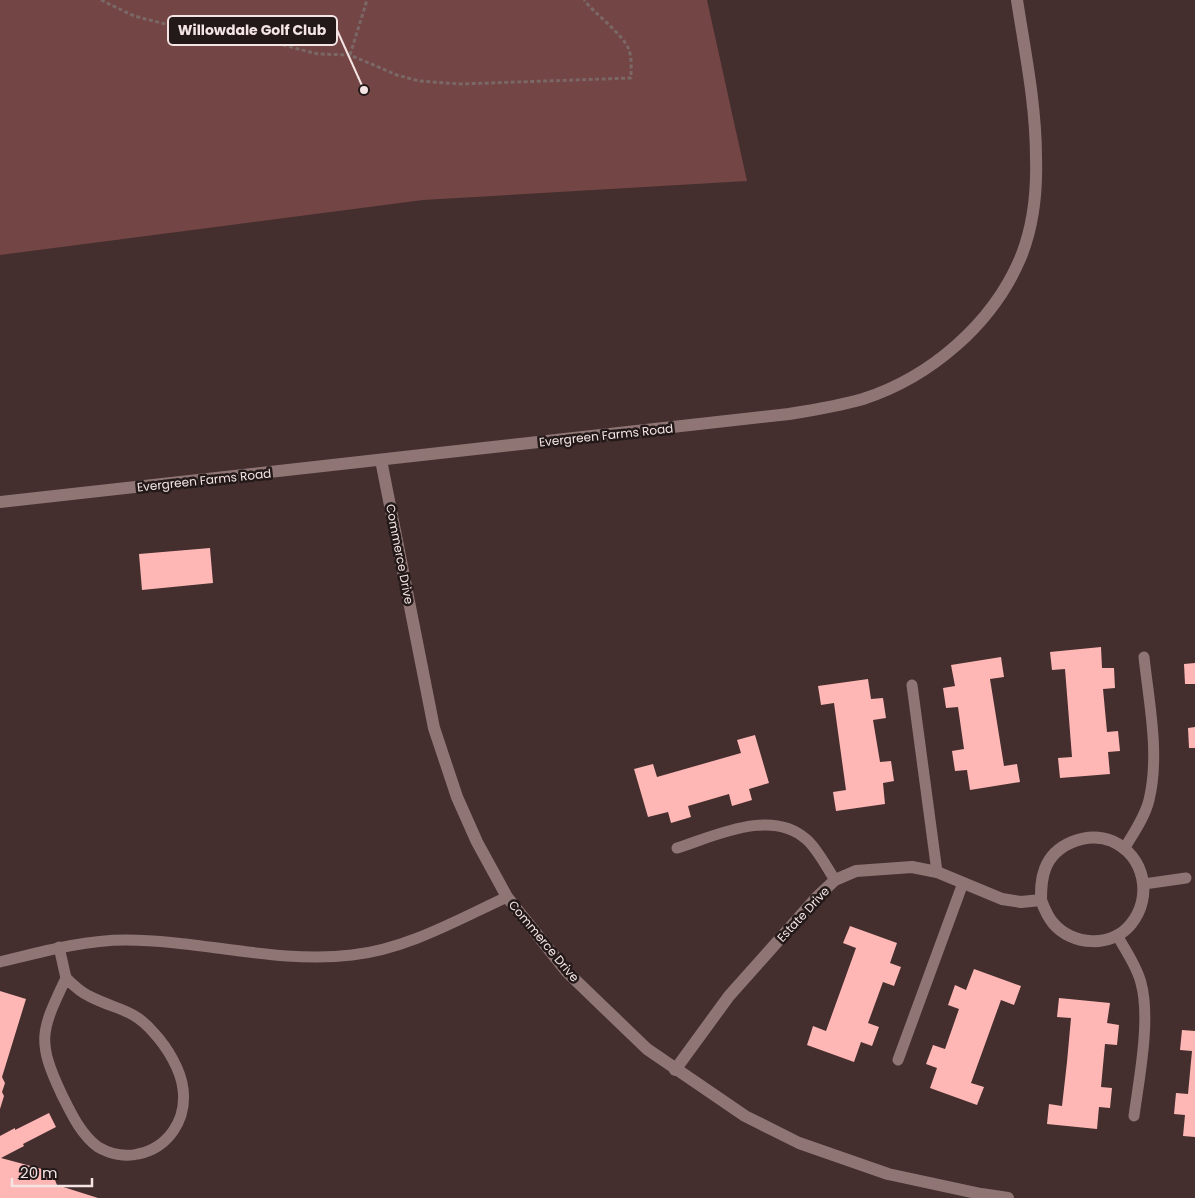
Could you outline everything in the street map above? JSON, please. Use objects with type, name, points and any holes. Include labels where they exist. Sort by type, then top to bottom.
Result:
[{"type":"street","name":"Evergreen Farms Road","points":[[0,502],[789,414],[835,406],[892,388],[941,358],[980,322],[997,301],[1010,279],[1026,242],[1033,210],[1036,159],[1035,127],[1017,0]]},
{"type":"street","name":"Commerce Drive","points":[[381,460],[434,728],[457,797],[477,842],[506,897],[567,972],[647,1049],[675,1070],[745,1116],[799,1143],[888,1174],[1008,1198]]},
{"type":"street","points":[[1096,838],[1111,841],[1124,849],[1134,859],[1141,872],[1144,884],[1143,901],[1138,915],[1129,926],[1117,935],[1105,940],[1091,942],[1070,936],[1054,924],[1046,913],[1042,900],[1041,884],[1045,868],[1053,855],[1065,845],[1080,839],[1096,838]]},
{"type":"street","name":"Estate Drive","points":[[675,1070],[729,996],[818,896],[835,880],[856,871],[912,867],[937,872],[1002,898],[1021,902],[1042,900]]},
{"type":"lane","points":[[1124,849],[1148,802],[1153,778],[1154,758],[1144,657]]},
{"type":"lane","points":[[912,685],[937,872]]},
{"type":"lane","points":[[677,848],[743,828],[766,824],[780,825],[797,832],[808,840],[835,880]]},
{"type":"lane","points":[[1144,884],[1186,878]]},
{"type":"lane","points":[[898,1060],[963,883]]},
{"type":"lane","points":[[0,962],[59,947],[106,940],[128,940],[294,956],[336,957],[353,955],[388,948],[424,936],[506,897]]},
{"type":"lane","points":[[1117,935],[1141,982],[1144,996],[1145,1020],[1134,1116]]},
{"type":"lane","points":[[59,947],[66,978],[47,1021],[44,1033],[44,1048],[52,1074],[73,1117],[90,1141],[108,1152],[123,1155],[133,1155],[155,1148],[170,1136],[179,1119],[183,1105],[183,1090],[180,1076],[163,1044],[155,1033],[139,1018],[121,1008],[88,996],[66,978]]},
{"type":"path","points":[[101,0],[134,16],[318,54],[350,55],[397,75],[433,83],[470,84],[631,78],[631,60],[626,44],[584,0]]},
{"type":"path","points":[[350,55],[367,0]]},
{"type":"shaded area","points":[[0,0],[707,0],[747,181],[423,200],[0,255]]},
{"type":"building","points":[[210,548],[213,583],[142,590],[139,554]]},
{"type":"building","points":[[1101,647],[1102,668],[1114,668],[1115,688],[1103,689],[1107,732],[1118,731],[1120,751],[1108,752],[1110,774],[1060,778],[1058,758],[1072,757],[1065,669],[1052,670],[1050,652]]},
{"type":"building","points":[[1001,657],[1004,677],[990,679],[1004,766],[1017,764],[1020,782],[970,790],[967,770],[955,771],[952,751],[964,749],[958,707],[946,708],[943,688],[955,686],[951,665]]},
{"type":"building","points":[[1195,663],[1195,684],[1185,684],[1184,664]]},
{"type":"building","points":[[868,679],[871,699],[883,698],[886,718],[873,720],[880,762],[891,761],[894,781],[883,783],[885,804],[836,811],[833,792],[846,790],[834,703],[821,705],[818,686]]},
{"type":"building","points":[[1195,727],[1195,748],[1189,748],[1188,728]]},
{"type":"building","points":[[755,735],[769,783],[749,789],[752,800],[732,806],[729,794],[688,806],[691,817],[671,823],[668,812],[648,817],[634,769],[653,764],[657,777],[741,753],[737,740]]},
{"type":"building","points":[[850,926],[897,943],[890,963],[901,967],[894,986],[883,982],[868,1023],[879,1027],[872,1046],[861,1042],[854,1062],[807,1045],[813,1026],[826,1031],[856,948],[843,943]]},
{"type":"building","points":[[974,969],[1021,986],[1014,1005],[1001,1000],[971,1083],[984,1087],[977,1105],[930,1088],[937,1068],[926,1064],[933,1045],[945,1049],[959,1009],[948,1005],[955,985],[966,990]]},
{"type":"building","points":[[0,991],[26,999],[2,1077],[5,1083],[0,1109]]},
{"type":"building","points":[[1059,998],[1110,1003],[1107,1023],[1119,1025],[1117,1045],[1105,1044],[1101,1087],[1112,1088],[1110,1108],[1099,1107],[1097,1129],[1047,1124],[1049,1104],[1062,1106],[1067,1062],[1071,1018],[1057,1017]]},
{"type":"building","points":[[1182,1030],[1195,1031],[1195,1137],[1183,1136],[1185,1115],[1174,1114],[1176,1093],[1188,1094],[1192,1051],[1180,1050]]},
{"type":"building","points":[[49,1113],[56,1127],[1,1158],[42,1169],[46,1177],[55,1180],[57,1185],[98,1198],[0,1198],[0,1136]]},
{"type":"place","name":"Willowdale Golf Club","points":[[364,90]]}]
